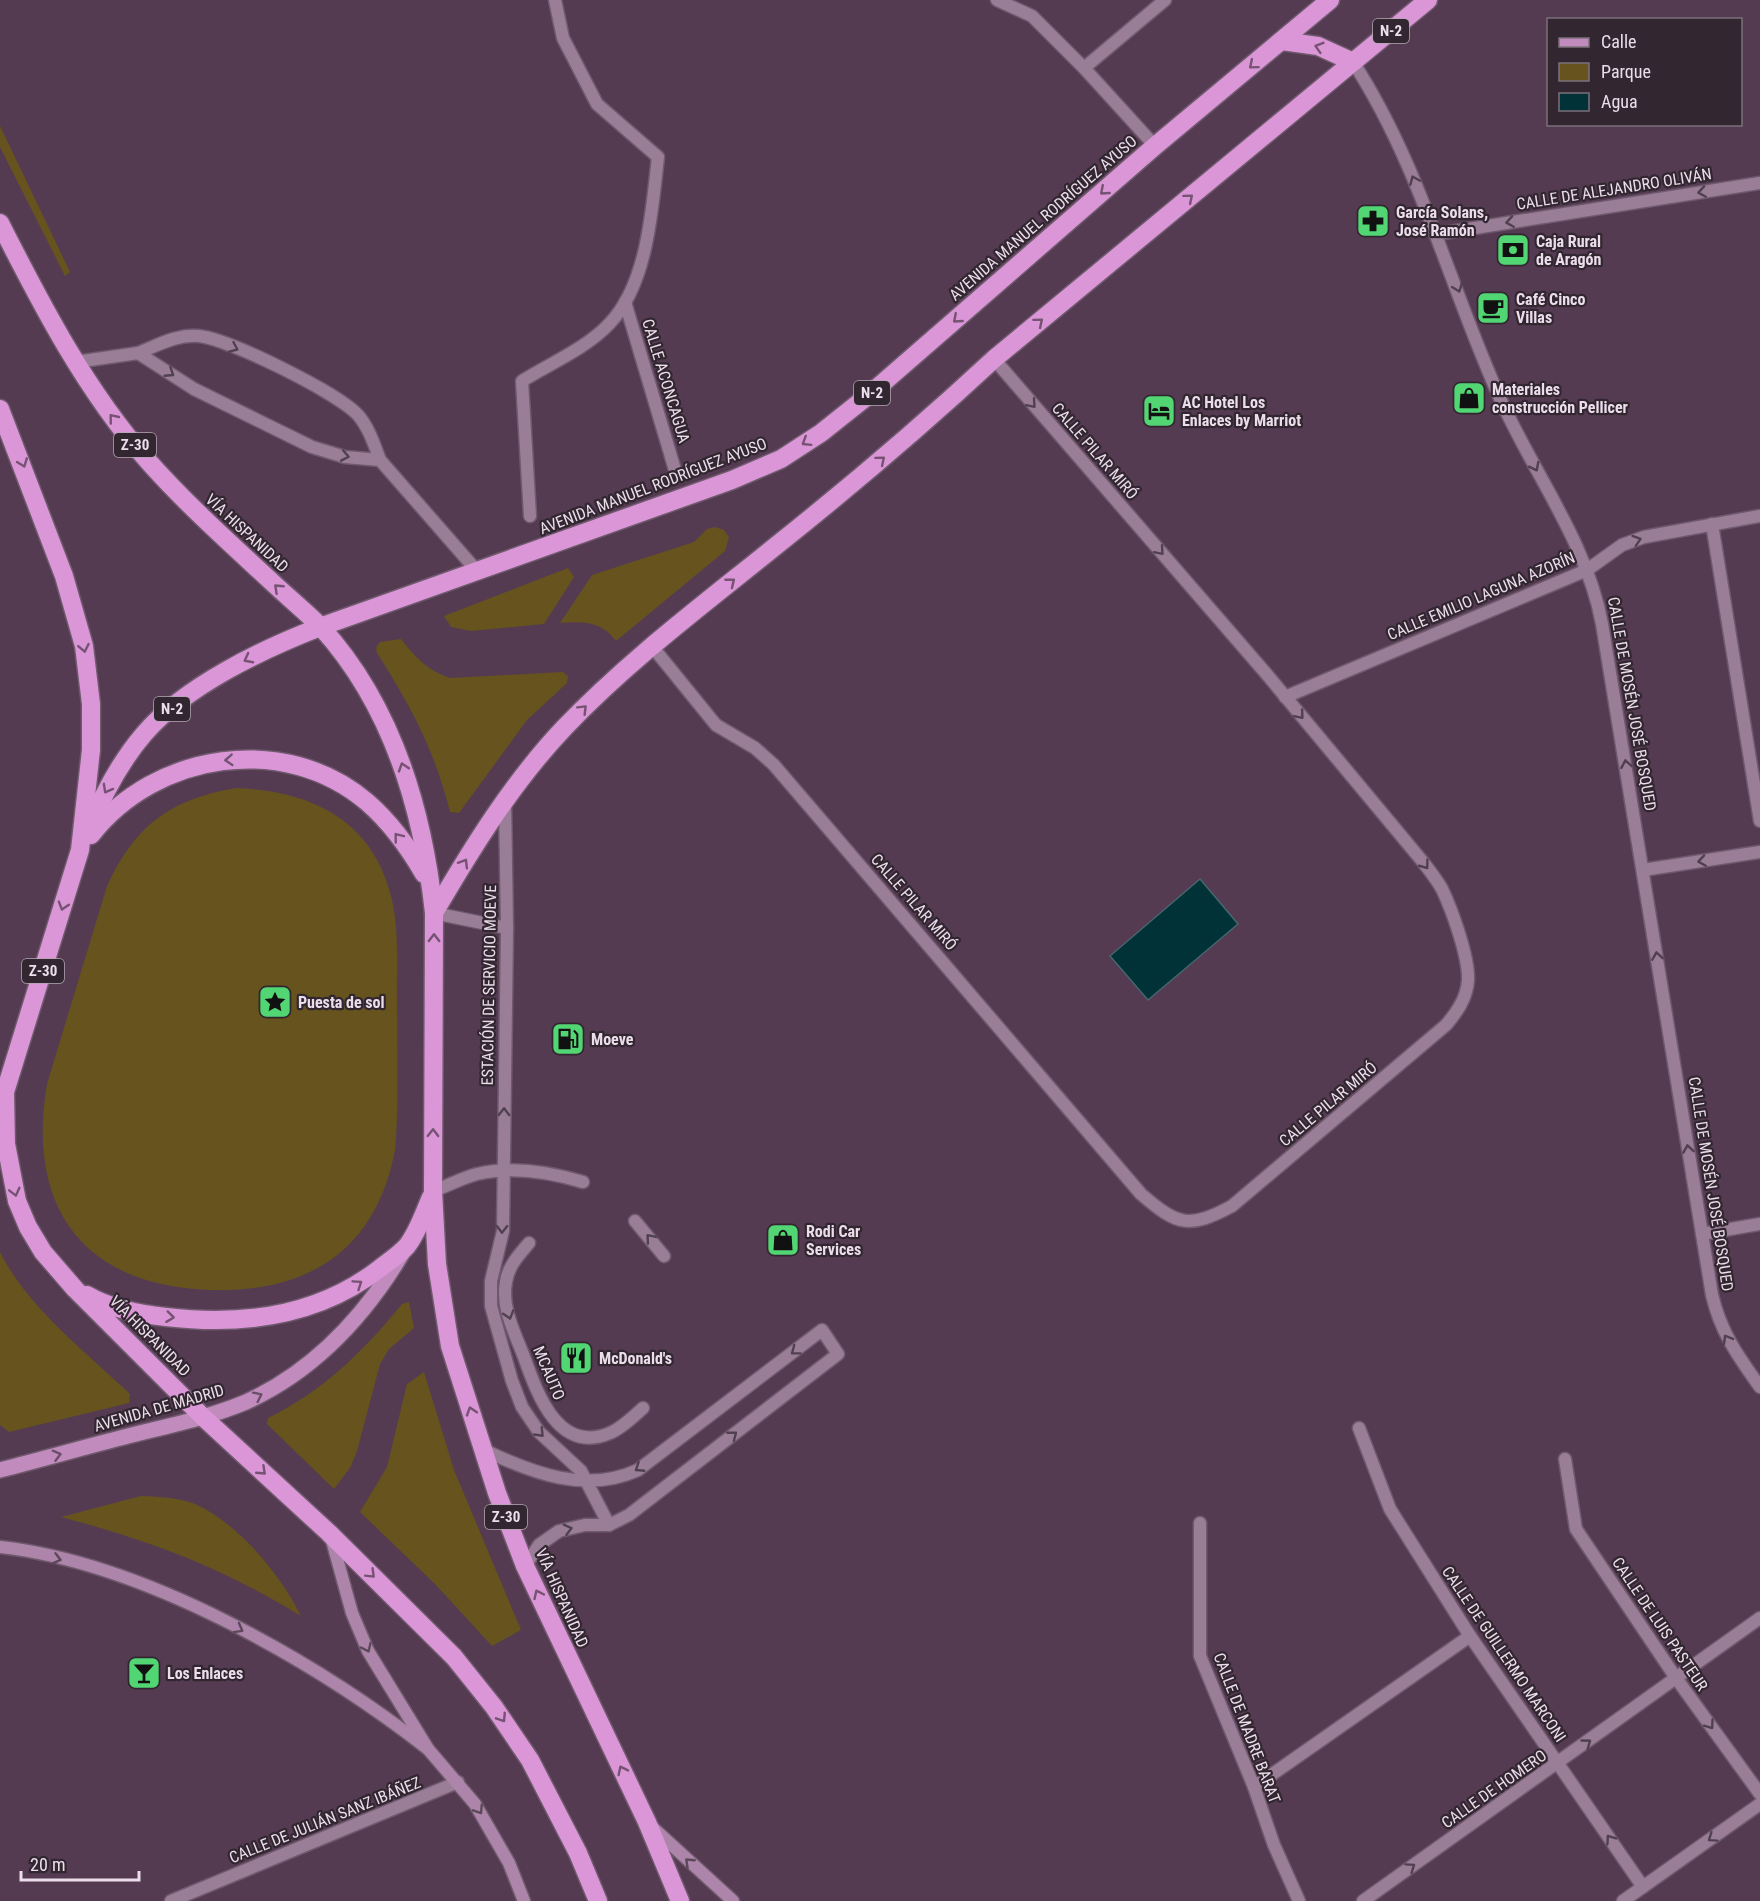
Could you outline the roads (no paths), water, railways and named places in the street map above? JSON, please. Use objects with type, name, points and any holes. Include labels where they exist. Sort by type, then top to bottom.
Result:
[{"type":"highway","name":"AVENIDA MANUEL RODRÍGUEZ AYUSO","points":[[80,850],[103,794],[146,732],[191,694],[234,666],[273,645],[662,506],[781,459],[821,433],[870,394],[1155,146],[1330,0]]},
{"type":"highway","name":"N-2","points":[[434,913],[476,842],[505,800],[563,729],[651,645],[926,422],[994,360],[1428,0]]},
{"type":"highway","points":[[1282,41],[1318,46],[1353,62]]},
{"type":"highway","name":"VÍA HISPANIDAD","points":[[0,223],[76,362],[106,409],[183,500],[321,627],[350,665],[377,708],[398,751],[411,790],[431,885],[434,913],[433,1191],[436,1264],[450,1346],[497,1493],[525,1566],[647,1822],[680,1901]]},
{"type":"highway","name":"VÍA HISPANIDAD","points":[[0,410],[64,576],[84,646],[92,704],[91,750],[80,850],[3,1097],[6,1144],[17,1201],[28,1227],[43,1252],[75,1288],[203,1417],[329,1533],[454,1657],[494,1707],[530,1760],[578,1853],[598,1901]]},
{"type":"highway","name":"VÍA HISPANIDAD","points":[[80,850],[119,806],[146,786],[182,770],[218,761],[258,758],[296,765],[328,777],[367,802],[413,856],[431,885]]},
{"type":"highway","name":"VÍA HISPANIDAD","points":[[75,1288],[108,1305],[139,1314],[183,1319],[257,1319],[321,1303],[347,1291],[407,1246],[433,1191]]},
{"type":"main road","name":"AVENIDA DE MADRID","points":[[0,1470],[203,1417],[273,1388],[322,1352],[351,1325],[377,1293],[407,1246]]},
{"type":"street","name":"CALLE ACONCAGUA","points":[[530,516],[522,381],[596,336],[612,322],[624,302],[647,248],[658,157],[597,104],[562,38],[555,0]]},
{"type":"street","points":[[997,0],[1032,16],[1084,68],[1155,146]]},
{"type":"street","points":[[1084,68],[1165,0]]},
{"type":"street","name":"CALLE DE MOSÉN JOSÉ BOSQUED","points":[[1353,62],[1394,132],[1437,234],[1499,396],[1587,570],[1601,615],[1702,1234],[1720,1325],[1760,1387]]},
{"type":"street","name":"CALLE DE ALEJANDRO OLIVÁN","points":[[1437,234],[1760,183]]},
{"type":"street","name":"CALLE ACONCAGUA","points":[[624,302],[675,470]]},
{"type":"street","points":[[76,362],[138,353],[179,337],[201,336],[293,374],[337,397],[358,414],[370,432],[380,460],[477,571]]},
{"type":"street","points":[[138,353],[194,389],[312,447],[345,457],[380,460]]},
{"type":"street","name":"CALLE PILAR MIRÓ","points":[[651,645],[716,725],[755,748],[774,765],[1141,1194],[1160,1211],[1186,1223],[1208,1219],[1232,1206],[1446,1025],[1465,996],[1468,978],[1464,958],[1441,888],[1286,697],[994,360]]},
{"type":"street","name":"CALLE EMILIO LAGUNA AZORÍN","points":[[1286,697],[1587,570],[1622,545],[1644,537],[1760,516]]},
{"type":"street","points":[[1712,524],[1760,821]]},
{"type":"street","name":"ESTACIÓN DE SERVICIO MOEVE","points":[[505,800],[507,928],[503,1231],[490,1287],[495,1324],[512,1381],[529,1421],[581,1471],[609,1525]]},
{"type":"street","points":[[1643,870],[1760,852]]},
{"type":"street","points":[[434,913],[507,928]]},
{"type":"street","points":[[433,1191],[476,1174],[503,1171],[560,1175],[583,1182]]},
{"type":"street","points":[[635,1221],[664,1256]]},
{"type":"street","points":[[1702,1234],[1760,1224]]},
{"type":"street","name":"MCAUTO","points":[[529,1244],[509,1271],[504,1293],[506,1309],[540,1399],[550,1416],[575,1435],[588,1438],[610,1433],[643,1408]]},
{"type":"street","points":[[484,1450],[533,1470],[588,1482],[609,1480],[638,1470],[822,1330],[838,1354],[651,1500],[609,1525],[585,1525],[559,1531],[539,1545],[525,1566]]},
{"type":"street","name":"CALLE DE GUILLERMO MARCONI","points":[[1359,1428],[1390,1509],[1470,1636],[1643,1887]]},
{"type":"street","name":"CALLE DE LUIS PASTEUR","points":[[1565,1458],[1576,1530],[1676,1678],[1760,1794]]},
{"type":"street","name":"CALLE DE MADRE BARAT","points":[[1200,1523],[1200,1656],[1254,1787],[1274,1845],[1299,1901]]},
{"type":"street","points":[[329,1533],[352,1612],[368,1651],[428,1749],[458,1782],[494,1834],[524,1901]]},
{"type":"street","points":[[0,1547],[50,1557],[110,1574],[172,1596],[219,1618],[339,1688],[428,1749]]},
{"type":"street","name":"CALLE DE HOMERO","points":[[1363,1901],[1760,1618]]},
{"type":"street","points":[[1254,1787],[1470,1636]]},
{"type":"street","name":"CALLE DE JULIÁN SANZ IBÁÑEZ","points":[[171,1901],[458,1782]]},
{"type":"street","points":[[1623,1901],[1760,1804]]},
{"type":"street","points":[[647,1822],[733,1901]]},
{"type":"water","points":[[1200,879],[1238,924],[1148,1000],[1110,956]]},
{"type":"place","name":"García Solans, José Ramón","points":[[1373,221]]},
{"type":"place","name":"Caja Rural de Aragón","points":[[1513,250]]},
{"type":"place","name":"Café Cinco Villas","points":[[1493,308]]},
{"type":"place","name":"Materiales construcción Pellicer","points":[[1469,398]]},
{"type":"place","name":"AC Hotel Los Enlaces by Marriot","points":[[1159,411]]},
{"type":"place","name":"Puesta de sol","points":[[275,1002]]},
{"type":"place","name":"Moeve","points":[[568,1039]]},
{"type":"place","name":"Rodi Car Services","points":[[783,1240]]},
{"type":"place","name":"McDonald's","points":[[576,1358]]},
{"type":"place","name":"Los Enlaces","points":[[144,1673]]}]
